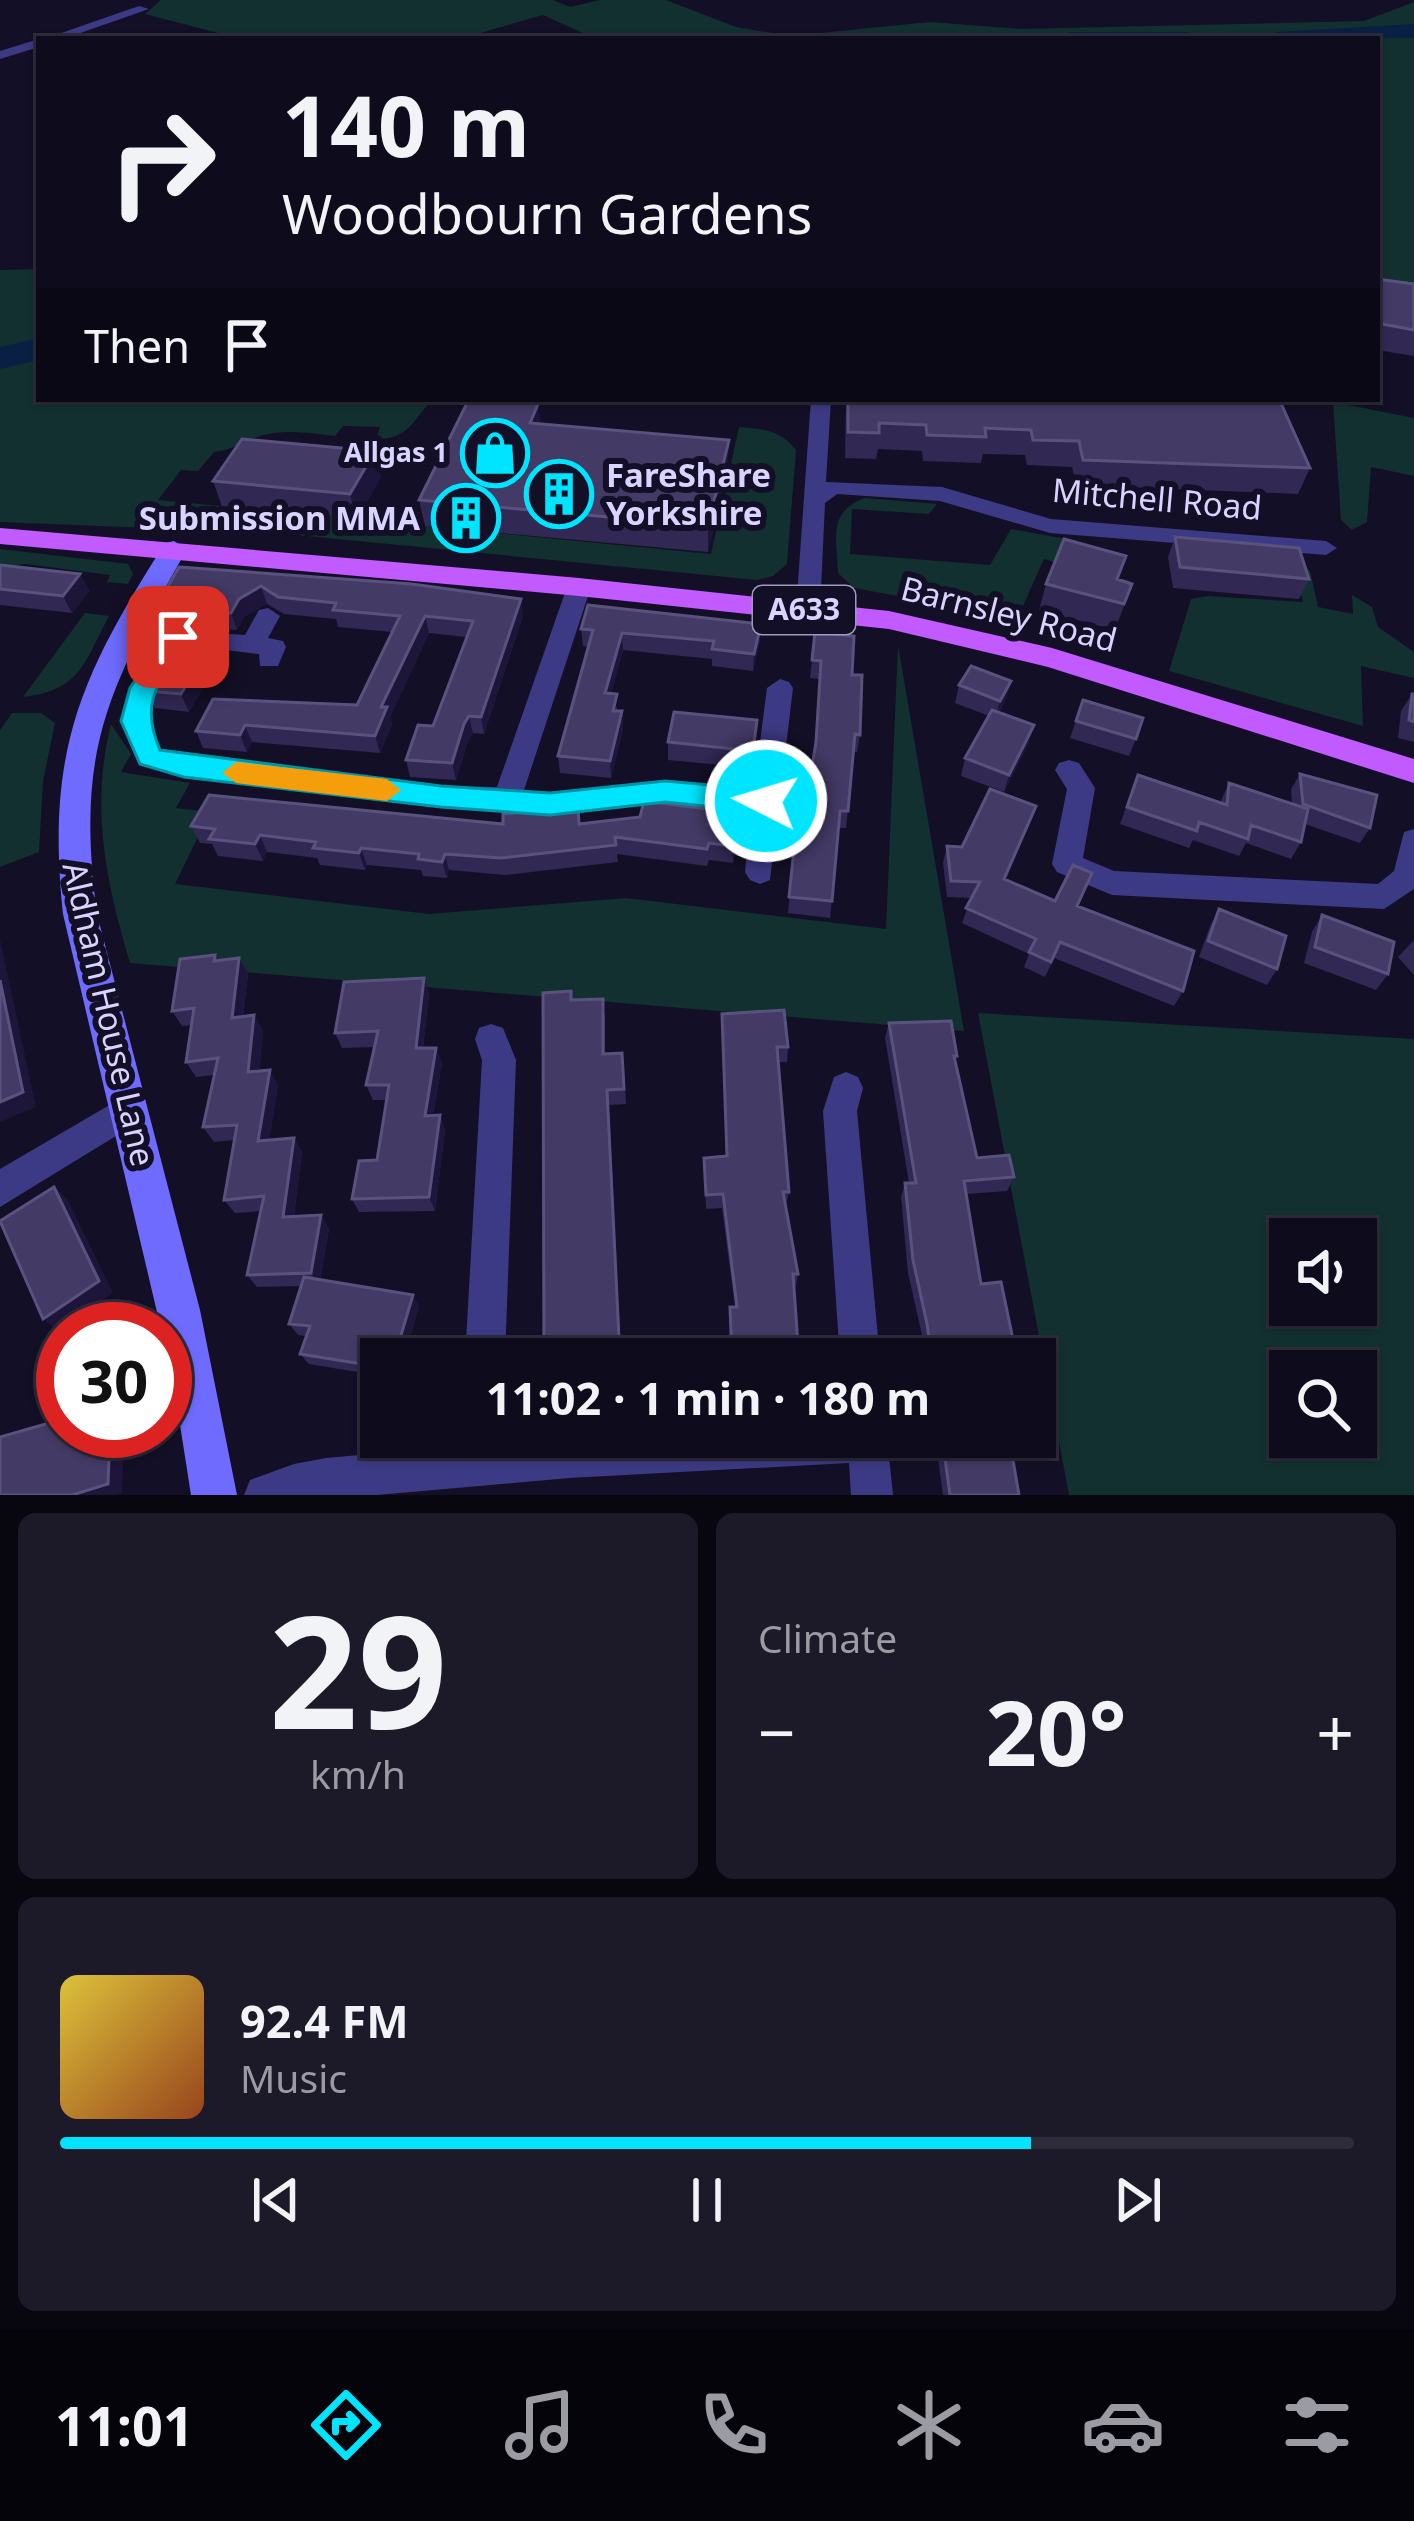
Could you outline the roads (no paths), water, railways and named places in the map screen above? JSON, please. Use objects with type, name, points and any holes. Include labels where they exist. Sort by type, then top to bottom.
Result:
[{"type":"main road","name":"Barnsley Road","points":[[0,536],[579,587],[889,620],[990,641],[1414,770]]},
{"type":"street","points":[[59,36],[143,8]]},
{"type":"street","points":[[0,56],[36,44]]},
{"type":"street","points":[[808,610],[821,402]]},
{"type":"street","name":"Mitchell Road","points":[[814,503],[834,487],[902,488],[942,494],[1050,526],[1326,548]]},
{"type":"street","name":"Aldham House Lane","points":[[174,549],[100,678],[73,772],[71,858],[80,914],[179,1310],[214,1495]]},
{"type":"street","points":[[507,798],[579,587]]},
{"type":"street","points":[[268,616],[260,652],[178,637],[143,688],[134,721],[149,757],[184,766],[550,804],[665,791],[766,801]]},
{"type":"street","points":[[760,872],[780,688]]},
{"type":"street","points":[[1069,770],[1082,788],[1066,864],[1112,883],[1384,896],[1408,877],[1414,840]]},
{"type":"street","points":[[486,1338],[499,1060],[491,1039]]},
{"type":"street","points":[[846,1088],[839,1111],[858,1338]]},
{"type":"street","points":[[0,1190],[130,1109]]},
{"type":"street","points":[[265,1495],[442,1458]]},
{"type":"street","points":[[869,1458],[872,1495]]},
{"type":"waterway","points":[[1328,36],[1414,31]]},
{"type":"waterway","points":[[0,358],[36,350]]},
{"type":"place","name":"Allgas 1","points":[[495,453]]},
{"type":"place","name":"FareShare Yorkshire","points":[[559,494]]},
{"type":"place","name":"Submission MMA","points":[[466,518]]}]
